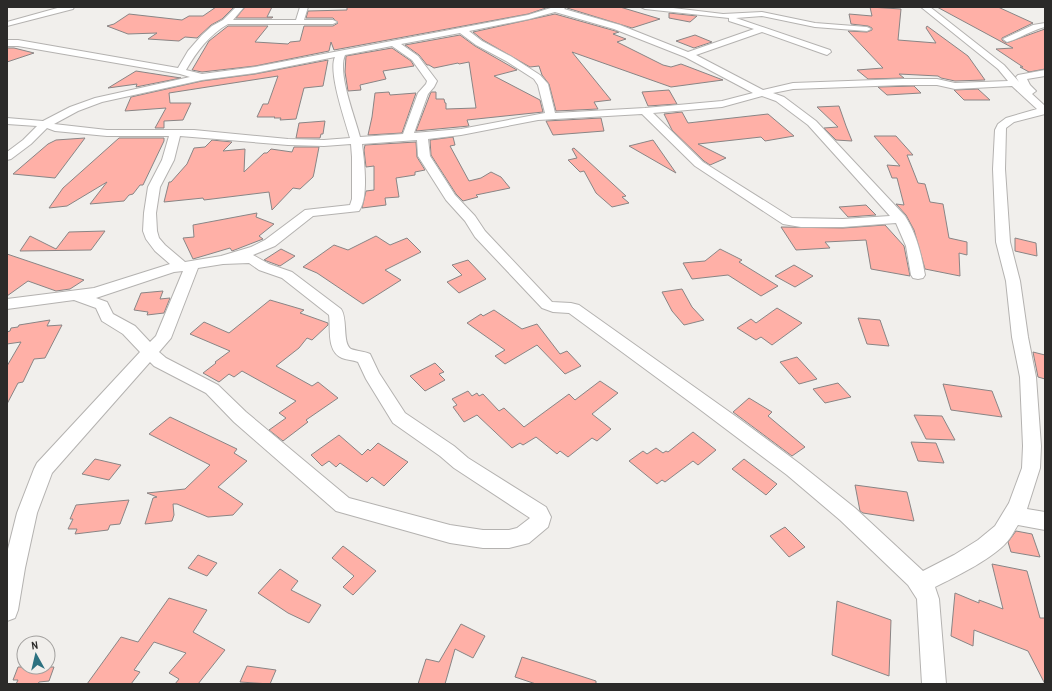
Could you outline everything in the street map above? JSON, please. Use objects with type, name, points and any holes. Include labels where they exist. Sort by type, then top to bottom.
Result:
[{"type":"street","points":[[7,24],[70,7]]},
{"type":"street","points":[[181,71],[204,37],[215,28],[226,22],[240,7]]},
{"type":"street","points":[[298,22],[304,7]]},
{"type":"street","points":[[645,7],[723,16],[762,14],[810,25],[867,29]]},
{"type":"street","points":[[925,7],[1000,67],[1015,84],[1045,111]]},
{"type":"street","points":[[7,157],[27,142],[45,124],[74,109],[100,100],[202,77],[254,70],[529,17],[559,8],[617,27],[688,55],[727,74],[752,89],[780,99],[812,123],[900,220],[908,231],[911,239],[918,275]]},
{"type":"street","points":[[723,16],[827,52]]},
{"type":"street","points":[[226,22],[333,22]]},
{"type":"street","points":[[1007,39],[1023,34],[1036,27],[1045,25]]},
{"type":"street","points":[[688,55],[763,29]]},
{"type":"street","points":[[462,30],[479,43],[509,59],[537,78],[542,83],[551,116]]},
{"type":"street","points":[[7,43],[18,43],[181,71],[202,77]]},
{"type":"street","points":[[393,43],[415,58],[432,82],[431,85],[423,92],[415,137],[424,156],[450,197],[470,219],[480,234],[547,305],[554,308],[574,309],[652,364],[768,450],[826,495],[921,583],[928,599],[934,684]]},
{"type":"street","points":[[223,260],[246,253],[270,243],[293,224],[310,213],[355,208],[358,199],[359,186],[356,141],[338,74],[338,61],[341,54]]},
{"type":"street","points":[[1045,73],[1021,77],[1026,87],[1042,99],[1045,104]]},
{"type":"street","points":[[7,121],[45,124],[55,128],[108,133],[176,132],[310,144],[415,137],[460,132],[538,117],[645,111],[722,104],[794,86],[903,82],[937,82],[952,86],[1010,84]]},
{"type":"street","points":[[645,111],[699,164],[788,221],[801,223],[843,223],[900,220]]},
{"type":"street","points":[[921,583],[962,562],[985,547],[1002,533],[1018,506],[1031,468],[1032,446],[1028,377],[1020,337],[1013,281],[1003,242],[999,169],[1000,130],[1002,126],[1010,120],[1045,111]]},
{"type":"street","points":[[176,132],[168,160],[154,186],[150,213],[150,231],[153,239],[160,248],[187,265]]},
{"type":"street","points":[[7,304],[96,293],[159,271],[187,265],[223,260],[252,260],[264,267],[287,276],[325,303],[336,313],[337,336],[341,347],[347,354],[364,358],[372,376],[399,418],[447,451],[461,463],[539,513],[541,515],[541,521],[522,536],[509,540],[483,539],[450,534],[343,505],[240,417],[212,389],[160,362],[129,330],[107,317],[102,305],[76,296]]},
{"type":"street","points":[[7,610],[14,568],[27,513],[44,469],[163,338],[176,303],[187,265]]},
{"type":"street","points":[[1012,515],[1045,521]]},
{"type":"building","points":[[216,7],[234,7],[222,19],[211,25],[197,38],[185,37],[179,41],[148,39],[157,33],[128,34],[107,26],[114,24],[129,14],[182,20],[189,16],[203,16]]},
{"type":"building","points":[[245,7],[272,7],[267,17],[273,17],[236,18]]},
{"type":"building","points":[[347,7],[549,7],[528,14],[334,50],[331,42],[329,51],[255,66],[202,72],[192,70],[209,41],[228,26],[268,26],[255,42],[288,44],[290,42],[300,41],[304,26],[333,26],[338,23],[333,18],[306,18],[308,11],[347,10]]},
{"type":"building","points":[[620,7],[660,19],[632,28],[567,8]]},
{"type":"building","points":[[870,7],[901,9],[898,40],[936,43],[926,28],[927,26],[968,56],[985,80],[955,81],[938,76],[899,74],[904,78],[868,79],[857,70],[883,68],[848,31],[867,32],[872,30],[872,28],[868,26],[851,24],[849,14],[872,16]]},
{"type":"building","points":[[937,7],[998,7],[1033,23],[1002,38],[1002,40],[1006,43],[1045,29],[1045,69],[1029,72],[1020,67],[1023,67],[996,49],[1013,48]]},
{"type":"building","points":[[669,13],[697,16],[690,22],[669,18]]},
{"type":"building","points":[[555,14],[619,32],[613,34],[626,39],[617,42],[663,65],[671,67],[681,64],[723,80],[671,87],[572,52],[611,100],[594,102],[598,109],[556,111],[549,84],[542,75],[539,66],[530,67],[483,40],[473,32]]},
{"type":"building","points":[[460,35],[475,46],[517,70],[494,76],[540,100],[543,112],[467,120],[469,126],[416,131],[431,92],[436,92],[436,99],[444,99],[446,109],[476,108],[469,62],[434,68],[427,65],[419,55],[405,45]]},
{"type":"building","points":[[695,35],[712,42],[694,48],[676,41]]},
{"type":"building","points":[[7,48],[14,48],[34,53],[7,62]]},
{"type":"building","points":[[392,48],[411,61],[414,66],[383,71],[386,79],[360,85],[361,90],[348,91],[345,72],[346,56]]},
{"type":"building","points":[[328,60],[323,86],[304,88],[296,119],[280,120],[281,118],[274,118],[275,117],[257,117],[263,104],[268,104],[278,76],[169,93],[170,103],[191,103],[183,120],[164,121],[164,128],[155,128],[166,108],[125,111],[131,97],[202,81],[255,74]]},
{"type":"building","points":[[136,71],[181,78],[136,87],[137,84],[108,88]]},
{"type":"building","points":[[914,86],[921,93],[887,95],[878,87]]},
{"type":"building","points":[[978,89],[990,100],[964,100],[954,90]]},
{"type":"building","points":[[669,90],[677,104],[648,106],[642,92]]},
{"type":"building","points":[[389,92],[390,95],[416,93],[402,133],[368,135],[375,93]]},
{"type":"building","points":[[839,106],[852,141],[836,140],[824,128],[838,127],[817,107]]},
{"type":"building","points":[[682,112],[688,123],[768,114],[794,136],[765,141],[761,137],[698,144],[726,158],[710,165],[672,130],[664,114]]},
{"type":"building","points":[[601,118],[604,131],[553,135],[546,121]]},
{"type":"building","points":[[325,121],[323,134],[321,134],[320,138],[296,138],[299,123]]},
{"type":"building","points":[[874,136],[896,136],[913,155],[907,155],[918,183],[925,184],[930,202],[943,204],[949,238],[967,242],[967,255],[959,253],[960,276],[925,269],[914,230],[906,215],[896,204],[904,205],[897,178],[892,178],[887,165],[900,166]]},
{"type":"building","points":[[453,137],[455,145],[450,146],[469,181],[481,178],[491,172],[501,177],[510,188],[476,195],[478,197],[463,201],[456,194],[431,155],[430,140]]},
{"type":"building","points":[[85,138],[55,178],[13,174],[48,144],[56,140]]},
{"type":"building","points":[[119,138],[164,138],[164,141],[143,185],[140,185],[133,194],[129,195],[124,201],[90,204],[107,182],[67,206],[49,208],[63,188]]},
{"type":"building","points":[[212,140],[232,142],[223,151],[245,149],[244,172],[264,153],[267,153],[271,149],[292,152],[294,147],[319,147],[313,177],[300,189],[293,188],[272,210],[269,192],[204,200],[203,198],[164,202],[169,182],[171,182],[187,164],[194,148],[205,147]]},
{"type":"building","points":[[653,140],[676,173],[629,146]]},
{"type":"building","points":[[416,142],[417,157],[425,170],[415,172],[415,175],[396,178],[399,197],[385,198],[386,205],[362,208],[366,191],[374,190],[374,166],[366,167],[364,150],[365,145]]},
{"type":"building","points":[[574,148],[626,196],[622,197],[629,203],[612,207],[596,193],[584,171],[580,172],[568,160],[577,158],[572,149]]},
{"type":"building","points":[[866,205],[876,215],[848,217],[839,207]]},
{"type":"building","points":[[257,213],[256,217],[274,224],[259,236],[263,239],[232,251],[230,248],[193,259],[183,238],[194,237],[193,225]]},
{"type":"building","points":[[885,225],[904,246],[910,276],[871,269],[866,240],[825,242],[830,248],[796,250],[781,227],[843,228]]},
{"type":"building","points":[[105,231],[91,250],[20,251],[30,236],[56,249],[69,232]]},
{"type":"building","points":[[376,236],[390,245],[407,238],[421,252],[385,270],[401,280],[363,304],[317,273],[303,267],[334,245],[348,250]]},
{"type":"building","points":[[1015,238],[1036,243],[1037,256],[1015,251]]},
{"type":"building","points":[[281,249],[295,256],[280,266],[264,260]]},
{"type":"building","points":[[720,249],[742,260],[739,262],[778,286],[761,296],[728,275],[692,279],[683,263],[705,261]]},
{"type":"building","points":[[7,254],[84,280],[70,289],[56,291],[28,281],[7,296]]},
{"type":"building","points":[[468,260],[486,279],[459,293],[447,282],[462,275],[452,265]]},
{"type":"building","points":[[794,265],[813,276],[795,287],[775,276]]},
{"type":"building","points":[[682,289],[692,307],[704,320],[684,325],[672,311],[662,292]]},
{"type":"building","points":[[163,291],[160,299],[170,298],[164,313],[147,315],[148,312],[134,310],[141,293]]},
{"type":"building","points":[[270,300],[304,310],[300,313],[328,323],[328,325],[312,340],[307,338],[299,348],[276,366],[312,386],[318,382],[338,398],[306,420],[308,422],[283,441],[269,430],[286,418],[279,413],[296,401],[242,371],[234,377],[229,374],[219,382],[203,373],[230,351],[190,334],[204,322],[229,333]]},
{"type":"building","points":[[777,308],[802,323],[772,345],[761,337],[756,340],[737,328],[751,319],[756,323]]},
{"type":"building","points":[[494,310],[522,329],[537,324],[560,354],[567,351],[581,366],[565,374],[537,345],[505,364],[495,356],[505,350],[467,323],[481,314],[483,316]]},
{"type":"building","points":[[858,318],[880,320],[889,346],[867,344]]},
{"type":"building","points":[[50,320],[47,326],[62,325],[45,358],[34,359],[23,382],[18,383],[7,404],[7,366],[21,342],[7,344],[7,332],[10,331],[11,328],[18,327],[19,325]]},
{"type":"building","points":[[1033,352],[1045,355],[1045,379],[1038,377]]},
{"type":"building","points":[[797,357],[817,379],[799,384],[780,362]]},
{"type":"building","points":[[435,363],[444,372],[439,374],[445,380],[425,391],[410,376]]},
{"type":"building","points":[[600,381],[618,393],[592,414],[611,429],[597,441],[592,438],[568,457],[560,451],[557,454],[536,437],[523,445],[520,443],[512,448],[477,415],[464,422],[453,407],[457,405],[452,399],[468,391],[472,396],[477,393],[479,396],[483,394],[499,411],[504,408],[524,427],[569,394],[575,400]]},
{"type":"building","points":[[838,383],[851,397],[825,403],[813,389]]},
{"type":"building","points":[[943,384],[992,391],[1002,417],[951,410]]},
{"type":"building","points":[[749,398],[772,412],[768,416],[805,447],[792,456],[733,412]]},
{"type":"building","points":[[914,415],[942,416],[955,440],[926,439]]},
{"type":"building","points":[[170,417],[237,449],[234,453],[247,461],[218,487],[243,504],[233,515],[208,517],[177,504],[173,504],[174,515],[172,521],[145,524],[153,498],[157,497],[147,493],[185,489],[210,465],[149,434]]},
{"type":"building","points":[[693,432],[716,450],[698,465],[693,461],[665,482],[662,480],[657,484],[629,461],[643,451],[647,454],[656,448],[663,453],[666,451],[668,452]]},
{"type":"building","points":[[339,435],[362,455],[368,449],[370,451],[378,443],[408,462],[384,486],[372,477],[367,482],[340,463],[336,467],[329,461],[322,466],[311,455]]},
{"type":"building","points":[[911,442],[936,443],[944,463],[918,461]]},
{"type":"building","points":[[95,459],[121,465],[109,480],[82,474]]},
{"type":"building","points":[[744,459],[777,484],[766,495],[732,469]]},
{"type":"building","points":[[855,485],[907,492],[914,521],[863,513],[860,511]]},
{"type":"building","points":[[129,500],[120,524],[110,525],[108,530],[75,534],[77,529],[68,529],[73,519],[70,519],[76,505]]},
{"type":"building","points":[[785,527],[805,547],[789,557],[770,536]]},
{"type":"building","points":[[1016,531],[1032,534],[1040,557],[1011,552],[1008,542]]},
{"type":"building","points":[[343,546],[376,571],[353,595],[343,587],[354,576],[332,558]]},
{"type":"building","points":[[198,555],[217,563],[207,576],[188,568]]},
{"type":"building","points":[[992,564],[1027,571],[1040,618],[1045,618],[1045,684],[1028,651],[974,630],[973,646],[951,636],[955,593],[979,603],[979,600],[1003,609]]},
{"type":"building","points":[[280,569],[298,581],[291,590],[321,605],[309,623],[288,613],[258,593]]},
{"type":"building","points":[[169,598],[207,610],[193,632],[225,650],[198,684],[175,684],[179,679],[169,673],[186,653],[154,642],[134,670],[140,672],[131,684],[87,684],[121,637],[138,642]]},
{"type":"building","points":[[837,601],[891,620],[889,676],[832,655]]},
{"type":"building","points":[[461,624],[485,636],[473,658],[455,649],[445,684],[418,684],[426,659],[439,662]]},
{"type":"building","points":[[522,657],[596,681],[596,684],[536,684],[515,677]]},
{"type":"building","points":[[247,666],[276,670],[270,684],[240,682]]},
{"type":"building","points":[[16,672],[16,675],[51,675],[49,681],[39,682],[38,684],[16,684],[18,680],[13,680]]}]
